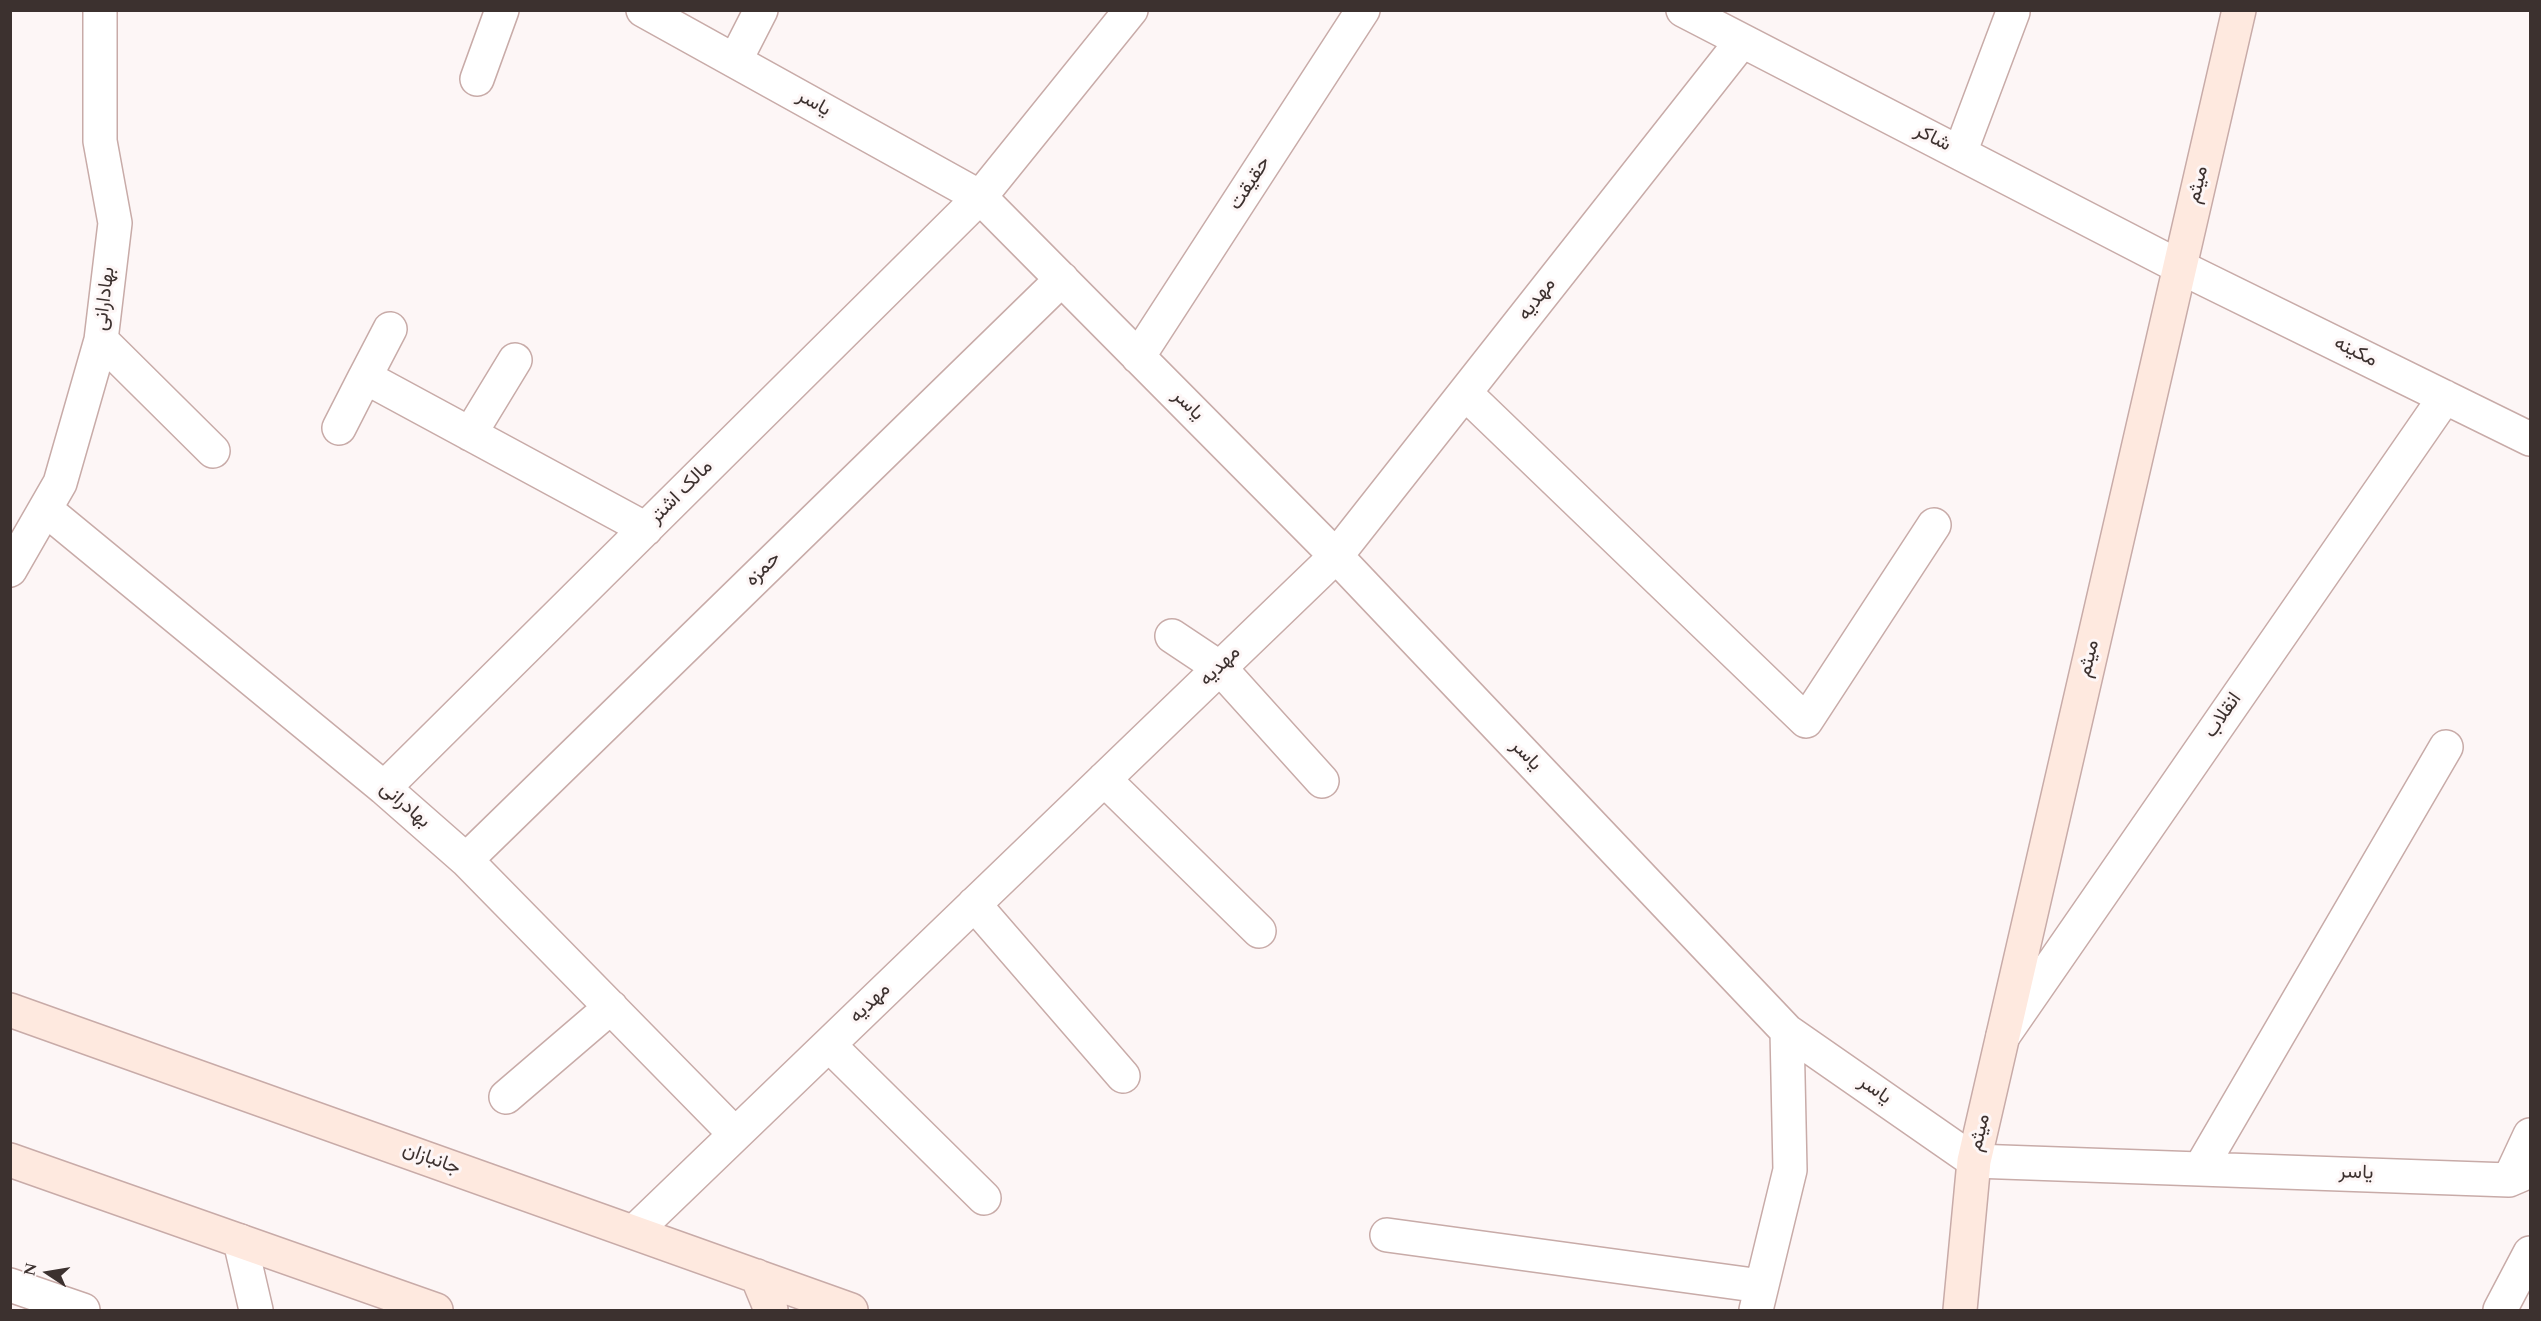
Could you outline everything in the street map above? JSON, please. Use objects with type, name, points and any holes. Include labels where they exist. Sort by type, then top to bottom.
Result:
[{"type":"main road","name":"میثم","points":[[1960,1311],[1974,1161],[2239,10]]},
{"type":"main road","name":"جانبازان","points":[[10,1010],[851,1311]]},
{"type":"main road","points":[[10,1160],[436,1311]]},
{"type":"main road","points":[[757,1276],[771,1311]]},
{"type":"street","name":"بهادارانی","points":[[10,570],[60,483],[101,340],[115,223],[100,141],[100,10]]},
{"type":"street","points":[[477,79],[502,10]]},
{"type":"street","name":"یاسر","points":[[643,10],[980,197],[1336,556],[1787,1031],[1974,1161],[2200,1169],[2520,1175]]},
{"type":"street","points":[[735,61],[761,10]]},
{"type":"street","name":"مالک اشتر","points":[[384,788],[980,197],[1131,10]]},
{"type":"street","name":"حقیقت","points":[[1138,357],[1363,10]]},
{"type":"street","name":"شاکر","points":[[1683,10],[2180,267]]},
{"type":"street","points":[[1960,153],[2013,12]]},
{"type":"street","name":"مهدیه","points":[[634,1232],[1336,556],[1742,41]]},
{"type":"street","name":"مکینه","points":[[2180,267],[2445,397],[2528,432]]},
{"type":"street","name":"حمزه","points":[[466,860],[1062,279]]},
{"type":"street","points":[[339,428],[390,329]]},
{"type":"street","points":[[101,340],[213,451]]},
{"type":"street","points":[[470,434],[515,360]]},
{"type":"street","points":[[365,377],[646,528]]},
{"type":"street","points":[[1465,393],[1806,721],[1934,525]]},
{"type":"street","name":"انقلاب","points":[[2003,1036],[2445,397]]},
{"type":"street","name":"بهادرانی","points":[[45,509],[384,788],[466,860],[735,1134]]},
{"type":"street","points":[[1172,636],[1220,668],[1322,781]]},
{"type":"street","points":[[2200,1169],[2446,747]]},
{"type":"street","points":[[1104,779],[1259,931]]},
{"type":"street","points":[[974,904],[1123,1076]]},
{"type":"street","points":[[506,1097],[610,1007]]},
{"type":"street","points":[[1387,1235],[1759,1298],[1790,1170],[1787,1031]]},
{"type":"street","points":[[829,1044],[984,1198]]},
{"type":"street","points":[[2520,1175],[2530,1135]]},
{"type":"street","points":[[240,1241],[256,1311]]},
{"type":"street","points":[[2500,1311],[2530,1253]]},
{"type":"street","points":[[10,1285],[83,1311]]}]
